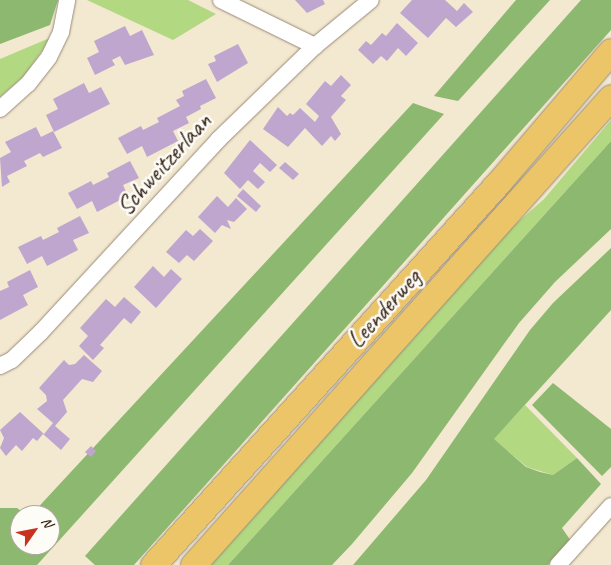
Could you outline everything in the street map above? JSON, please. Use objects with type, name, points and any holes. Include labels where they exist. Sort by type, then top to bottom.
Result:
[{"type":"main road","name":"Leenderweg","points":[[153,565],[499,182],[611,51]]},
{"type":"main road","name":"Leenderweg","points":[[192,565],[611,97]]},
{"type":"street","points":[[0,109],[28,84],[49,57],[61,32],[67,0]]},
{"type":"street","points":[[221,0],[316,46]]},
{"type":"street","name":"Schweitzerlaan","points":[[0,366],[12,360],[41,332],[218,140],[316,46],[366,2]]},
{"type":"street","points":[[558,565],[611,506]]},
{"type":"green space","points":[[0,0],[58,0],[50,25],[0,44]]},
{"type":"green space","points":[[87,0],[188,0],[216,14],[173,40]]},
{"type":"green space","points":[[516,0],[550,0],[458,101],[434,96]]},
{"type":"green space","points":[[581,0],[611,0],[611,30],[134,565],[95,565],[85,556]]},
{"type":"green space","points":[[52,37],[24,76],[0,97],[0,59]]},
{"type":"green space","points":[[413,103],[444,114],[60,540],[60,505],[40,505]]},
{"type":"green space","points":[[611,120],[611,141],[228,565],[205,565],[510,229],[544,199]]},
{"type":"green space","points":[[611,141],[611,229],[555,282],[519,323],[412,473],[352,544],[332,565],[228,565]]},
{"type":"green space","points":[[611,248],[611,310],[494,439],[526,467],[553,475],[577,458],[601,484],[562,528],[571,541],[548,565],[353,565],[426,480],[530,330],[553,303]]},
{"type":"green space","points":[[553,383],[611,429],[611,467],[602,476],[532,405]]},
{"type":"green space","points":[[525,405],[577,458],[553,475],[527,467],[493,439]]},
{"type":"green space","points":[[0,508],[10,508],[10,555],[46,555],[37,565],[0,565]]},
{"type":"building","points":[[295,0],[323,0],[325,4],[307,13]]},
{"type":"building","points":[[412,0],[445,0],[457,11],[464,3],[473,12],[456,27],[446,18],[428,38],[400,13]]},
{"type":"building","points":[[397,23],[418,43],[406,56],[398,48],[387,61],[381,56],[373,64],[358,50],[366,41],[371,45],[382,33],[386,36]]},
{"type":"building","points":[[125,26],[130,36],[142,30],[154,55],[125,65],[120,56],[112,60],[115,65],[95,75],[87,58],[99,52],[94,41]]},
{"type":"building","points":[[238,44],[248,63],[217,82],[208,64],[216,61],[214,56]]},
{"type":"building","points":[[341,75],[351,85],[341,96],[346,100],[331,117],[341,134],[335,141],[331,136],[322,146],[305,128],[288,147],[263,129],[278,107],[287,116],[290,113],[293,115],[300,108],[315,122],[319,116],[306,104],[325,81],[331,86]]},
{"type":"building","points":[[206,79],[216,98],[200,106],[201,109],[186,117],[189,123],[173,131],[178,141],[147,157],[142,146],[127,154],[118,138],[141,126],[143,130],[159,122],[157,118],[180,106],[176,100],[184,96],[182,91]]},
{"type":"building","points":[[84,83],[89,93],[101,87],[110,104],[54,132],[46,115],[58,109],[53,99]]},
{"type":"building","points":[[36,127],[41,137],[53,131],[62,148],[43,157],[40,153],[24,161],[27,166],[7,176],[10,182],[2,187],[0,158],[11,152],[5,142]]},
{"type":"building","points":[[250,140],[277,165],[270,172],[260,163],[253,171],[265,182],[258,189],[248,180],[240,189],[224,173]]},
{"type":"building","points":[[130,161],[139,178],[123,185],[128,196],[97,212],[92,201],[77,209],[68,193],[91,181],[93,185],[109,177],[107,173]]},
{"type":"building","points":[[285,162],[299,174],[293,180],[279,168]]},
{"type":"building","points":[[243,189],[261,206],[256,212],[237,196]]},
{"type":"building","points":[[217,196],[228,207],[236,198],[247,209],[234,222],[227,220],[231,229],[222,225],[215,233],[198,217]]},
{"type":"building","points":[[80,216],[89,233],[73,240],[78,250],[47,266],[42,256],[27,264],[18,247],[41,236],[43,240],[59,232],[57,228]]},
{"type":"building","points":[[200,229],[213,241],[194,261],[187,255],[179,263],[166,252],[186,230],[193,236]]},
{"type":"building","points":[[153,266],[164,277],[171,269],[182,279],[156,308],[134,287]]},
{"type":"building","points":[[30,270],[38,287],[23,295],[28,305],[0,320],[0,291],[9,287],[7,282]]},
{"type":"building","points":[[124,297],[141,312],[131,324],[124,318],[100,345],[104,348],[93,360],[79,346],[88,336],[80,328],[106,299],[115,307]]},
{"type":"building","points":[[84,355],[102,371],[93,382],[82,379],[63,400],[67,412],[55,426],[70,439],[61,450],[43,434],[37,441],[33,438],[22,451],[16,445],[6,456],[0,448],[4,438],[0,430],[20,412],[44,434],[53,423],[37,409],[47,401],[46,395],[39,388],[64,360],[69,365],[75,364]]},
{"type":"building","points":[[91,446],[96,451],[91,457],[85,452]]}]
